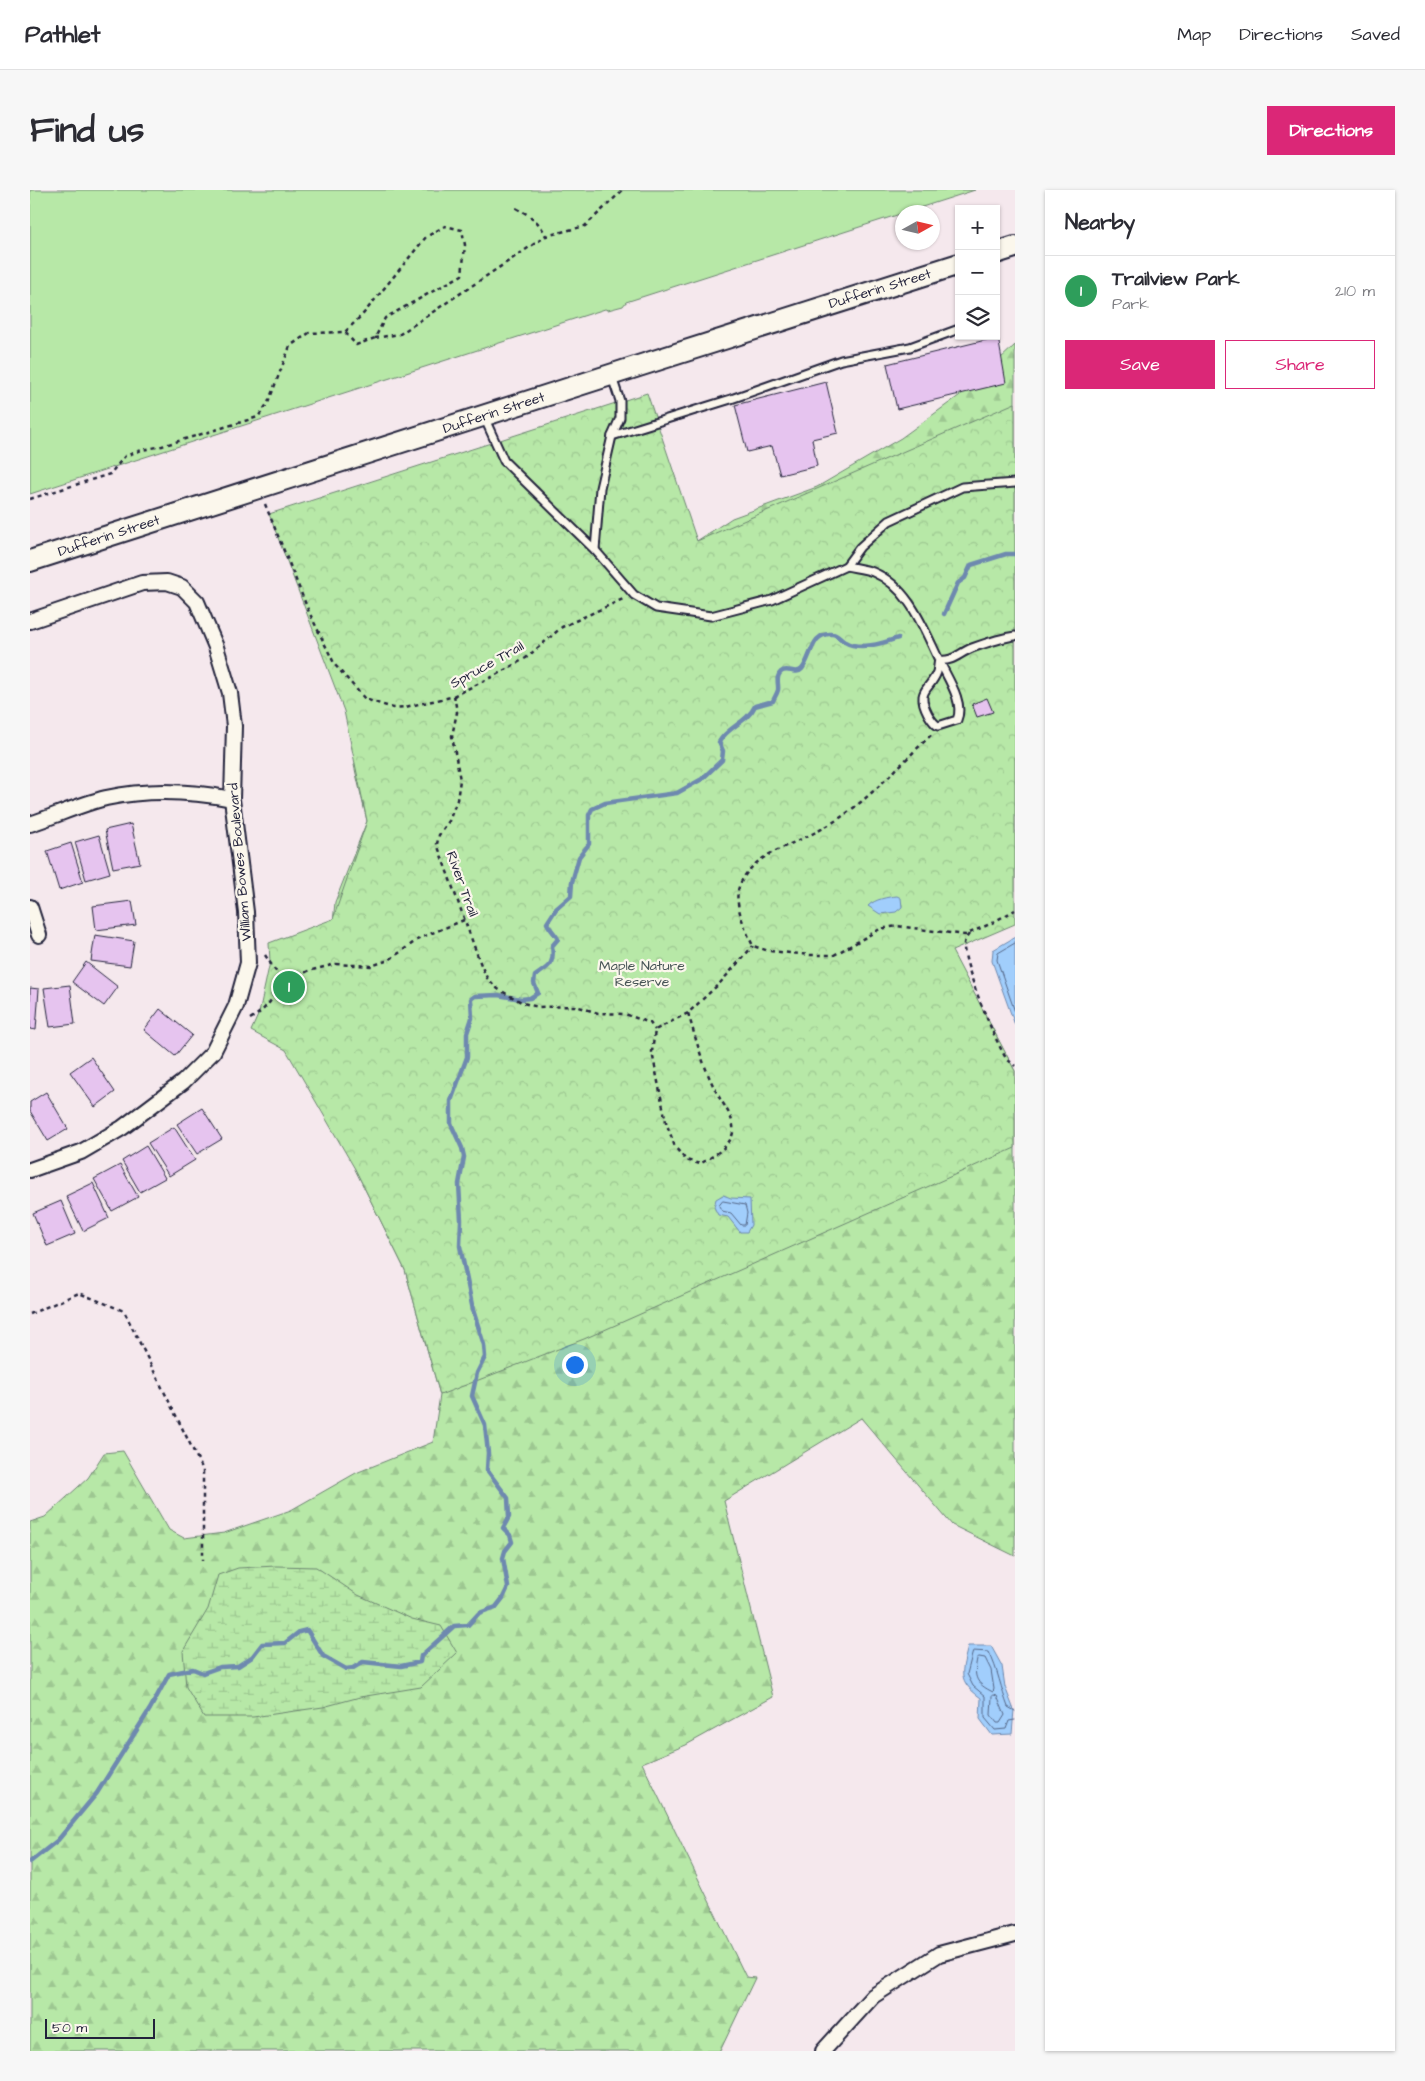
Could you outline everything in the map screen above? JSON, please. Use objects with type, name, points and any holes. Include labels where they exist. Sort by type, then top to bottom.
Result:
[{"type":"main road","points":[[1000,252],[1015,247]]},
{"type":"main road","name":"Dufferin Street","points":[[30,561],[955,265]]},
{"type":"street","name":"William Bowes Boulevard","points":[[30,621],[142,583],[167,582],[182,587],[197,602],[216,646],[230,693],[234,726],[232,798],[246,912],[248,963],[236,1006],[213,1052],[183,1082],[122,1128],[81,1152],[30,1170]]},
{"type":"street","points":[[30,824],[106,798],[135,794],[167,792],[232,798]]},
{"type":"street","points":[[30,907],[39,935]]},
{"type":"street","points":[[823,2051],[873,1996],[940,1954],[1015,1934]]},
{"type":"lane","points":[[612,436],[731,399],[841,360],[910,347],[955,330]]},
{"type":"lane","points":[[595,550],[600,488],[612,436],[620,418],[620,401],[611,374]]},
{"type":"lane","points":[[484,416],[504,462],[595,550],[634,595],[656,608],[711,616],[772,600],[846,566],[860,547],[889,521],[962,487],[1015,483]]},
{"type":"lane","points":[[846,566],[874,572],[898,588],[918,615],[939,660],[957,699],[960,712],[957,720],[942,725],[934,724],[926,709],[923,695],[937,671],[939,660]]},
{"type":"lane","points":[[939,660],[949,661],[969,649],[1001,638],[1015,636]]},
{"type":"path","points":[[345,332],[356,345],[375,338],[400,334],[546,236],[585,226],[623,190]]},
{"type":"path","points":[[516,208],[541,224],[546,236]]},
{"type":"path","points":[[30,499],[110,474],[125,456],[258,416],[268,403],[290,346],[309,333],[345,332],[426,237],[445,226],[462,230],[465,245],[462,275],[385,318],[375,338]]},
{"type":"path","name":"Spruce Trail","points":[[259,488],[309,612],[335,665],[365,700],[392,708],[405,707],[454,695],[526,658],[562,627],[634,595]]},
{"type":"path","name":"River Trail","points":[[454,695],[457,712],[452,736],[460,780],[457,800],[449,821],[439,835],[437,844],[481,965],[488,978],[498,989],[523,1003],[538,1007],[576,1006],[598,1013],[625,1014],[650,1023],[655,1030]]},
{"type":"path","points":[[942,725],[876,790],[832,823],[775,851],[748,870],[738,889],[741,920],[753,946],[769,951],[834,955],[880,930],[897,926],[919,927],[936,932],[965,935],[1015,910]]},
{"type":"path","points":[[293,979],[308,971],[336,964],[371,966],[388,960],[420,938],[464,920]]},
{"type":"path","points":[[970,933],[964,943],[964,953],[976,989],[999,1045],[1008,1060],[1015,1066]]},
{"type":"path","points":[[688,1013],[706,1071],[728,1112],[734,1128],[732,1138],[724,1147],[700,1164],[686,1160],[675,1147],[666,1122],[652,1052],[655,1030],[688,1013],[753,946]]},
{"type":"path","points":[[250,1019],[265,1007],[278,989],[279,976],[265,955]]},
{"type":"path","points":[[279,976],[288,973],[293,979]]},
{"type":"path","points":[[278,989],[284,992],[291,990],[293,979]]},
{"type":"path","points":[[30,1314],[79,1293],[124,1311],[203,1470],[203,1560]]},
{"type":"green space","points":[[30,190],[975,190],[928,205],[895,205],[895,216],[626,302],[623,306],[605,309],[30,494]]},
{"type":"green space","points":[[1015,345],[1015,891],[951,951],[1015,1071],[1015,1556],[952,1525],[861,1418],[724,1501],[773,1697],[686,1745],[642,1763],[746,1977],[755,1978],[720,2051],[30,2051],[30,1522],[45,1517],[88,1478],[104,1453],[123,1451],[169,1530],[184,1538],[224,1533],[291,1510],[356,1473],[433,1442],[440,1395],[405,1270],[355,1169],[330,954],[335,902],[367,821],[354,765],[732,518],[817,487],[901,438],[967,390]]},
{"type":"green space","name":"Maple Nature Reserve","points":[[647,393],[697,541],[1015,403],[1015,924],[952,951],[1015,1071],[1015,1148],[584,1339],[440,1395],[405,1270],[355,1169],[286,1050],[251,1031],[259,1013],[270,962],[269,943],[333,919],[367,821],[344,711],[269,514]]},
{"type":"green space","points":[[276,1566],[316,1567],[358,1595],[412,1619],[441,1626],[457,1653],[421,1687],[360,1697],[323,1707],[253,1717],[204,1717],[186,1687],[183,1651],[208,1609],[218,1575],[238,1568]]},
{"type":"water","points":[[897,896],[901,898],[902,907],[896,912],[880,914],[868,906],[878,900]]},
{"type":"water","points":[[1015,937],[1015,1025],[992,961],[993,950]]},
{"type":"water","points":[[723,1195],[731,1198],[750,1199],[751,1225],[747,1232],[740,1232],[728,1217],[718,1215],[714,1207],[716,1199]]},
{"type":"water","points":[[968,1646],[991,1646],[1002,1666],[1005,1687],[1014,1710],[1012,1734],[992,1735],[980,1719],[981,1698],[968,1686],[963,1675]]},
{"type":"building","points":[[986,340],[999,340],[1006,383],[897,409],[887,364]]},
{"type":"building","points":[[826,382],[838,433],[812,439],[817,466],[780,475],[772,446],[747,452],[735,405]]},
{"type":"building","points":[[987,698],[993,712],[977,717],[972,704]]},
{"type":"building","points":[[131,824],[140,863],[113,868],[105,830]]},
{"type":"building","points":[[99,835],[110,873],[86,880],[75,842]]},
{"type":"building","points":[[71,843],[83,882],[59,890],[47,851]]},
{"type":"building","points":[[132,901],[136,925],[96,930],[93,906]]},
{"type":"building","points":[[95,935],[134,941],[130,966],[91,961]]},
{"type":"building","points":[[86,962],[118,987],[104,1006],[72,982]]},
{"type":"building","points":[[70,985],[75,1024],[50,1027],[44,988]]},
{"type":"building","points":[[30,988],[39,989],[36,1030],[30,1029]]},
{"type":"building","points":[[160,1009],[192,1035],[175,1056],[144,1030]]},
{"type":"building","points":[[91,1057],[115,1092],[95,1107],[70,1072]]},
{"type":"building","points":[[46,1092],[68,1129],[48,1141],[30,1111],[30,1102]]},
{"type":"building","points":[[202,1108],[222,1139],[197,1154],[177,1124]]},
{"type":"building","points":[[174,1127],[195,1160],[169,1176],[148,1143]]},
{"type":"building","points":[[146,1146],[165,1178],[140,1192],[122,1161]]},
{"type":"building","points":[[120,1165],[138,1197],[112,1211],[94,1179]]},
{"type":"building","points":[[93,1183],[109,1218],[83,1231],[66,1196]]},
{"type":"building","points":[[61,1201],[75,1234],[47,1246],[33,1213]]},
{"type":"waterway","points":[[944,614],[958,583],[965,578],[971,565],[1006,554],[1015,554]]},
{"type":"waterway","points":[[30,1862],[58,1840],[97,1793],[150,1709],[169,1674],[193,1669],[203,1673],[220,1667],[238,1666],[252,1657],[262,1644],[285,1643],[299,1632],[307,1630],[323,1656],[346,1669],[353,1668],[363,1662],[401,1666],[420,1662],[421,1656],[454,1626],[468,1625],[479,1613],[496,1607],[503,1598],[508,1587],[503,1558],[505,1551],[512,1542],[510,1535],[503,1528],[509,1517],[508,1498],[487,1470],[488,1453],[485,1425],[472,1396],[477,1373],[485,1357],[484,1345],[473,1310],[460,1246],[459,1184],[464,1157],[451,1124],[451,1101],[467,1057],[467,1033],[472,1018],[471,999],[475,996],[498,995],[521,999],[530,998],[538,993],[534,983],[535,976],[552,961],[552,946],[558,939],[547,923],[556,909],[571,896],[572,882],[579,857],[589,844],[589,815],[592,809],[605,803],[677,793],[702,779],[722,760],[723,751],[719,742],[727,732],[747,717],[755,706],[773,701],[778,690],[779,674],[783,670],[800,671],[816,641],[825,634],[834,634],[843,641],[858,646],[879,644],[898,638]]},
{"type":"place","name":"Trailview Park","points":[[289,987]]}]
